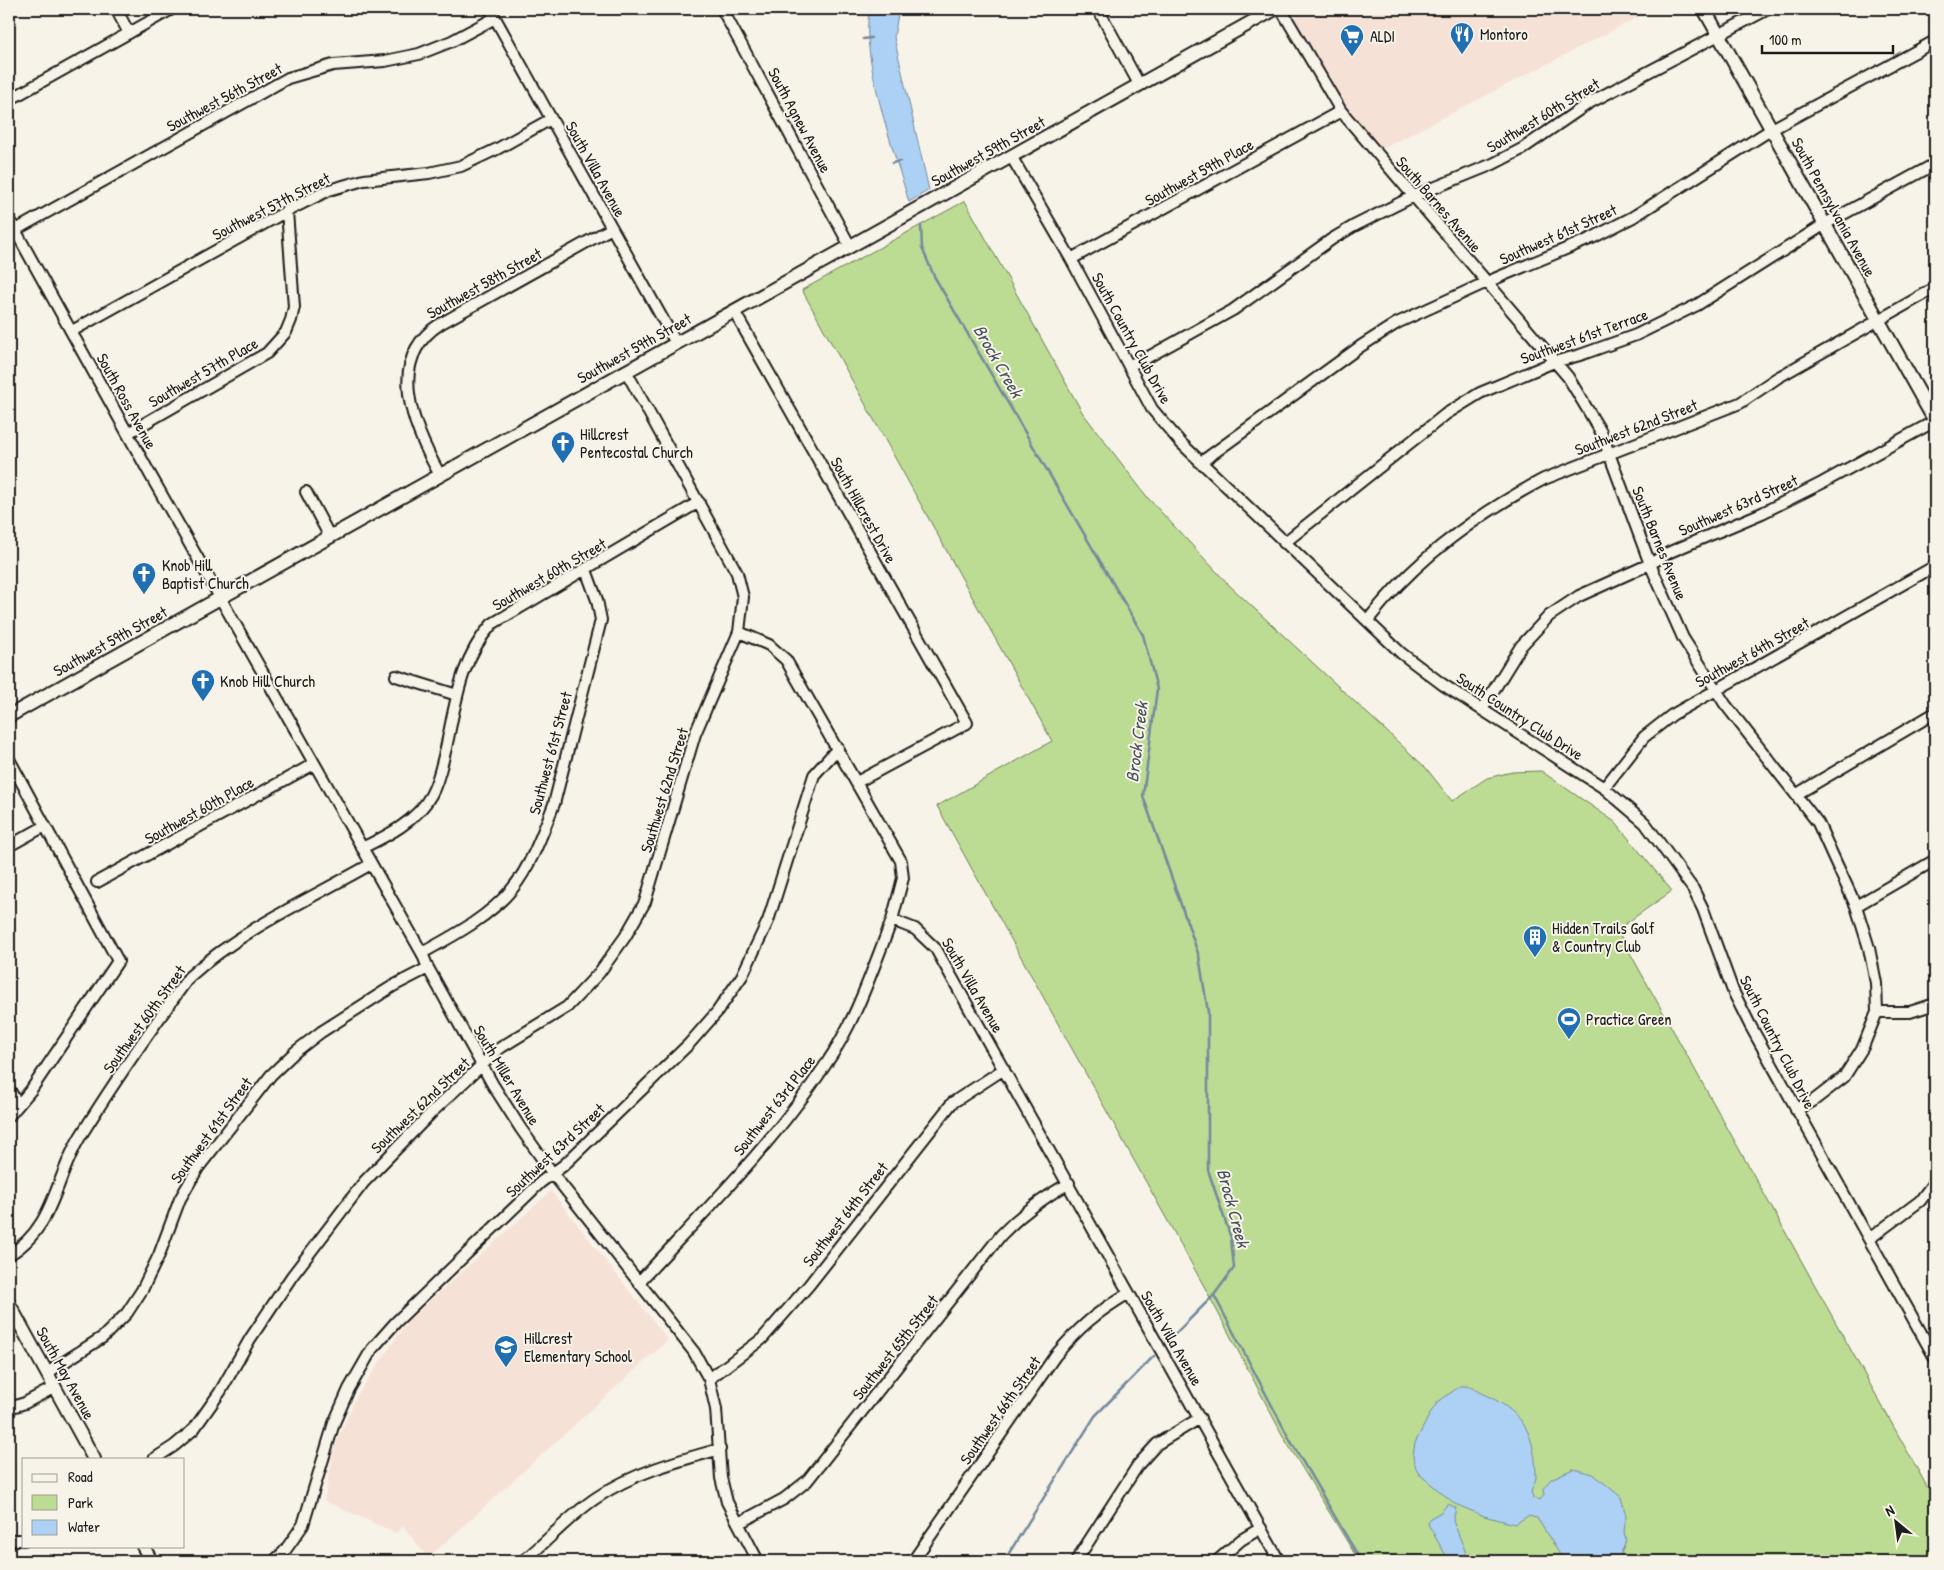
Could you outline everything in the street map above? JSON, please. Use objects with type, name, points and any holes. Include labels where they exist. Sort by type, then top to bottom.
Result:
[{"type":"main road","name":"Southwest 59th Street","points":[[9,716],[1275,9]]},
{"type":"main road","name":"South Pennsylvania Avenue","points":[[1704,9],[1935,421]]},
{"type":"main road","name":"South May Avenue","points":[[9,1304],[93,1458]]},
{"type":"main road","points":[[144,1548],[151,1561]]},
{"type":"street","points":[[116,9],[129,33]]},
{"type":"street","points":[[9,100],[172,9]]},
{"type":"street","name":"South Agnew Avenue","points":[[722,9],[850,246]]},
{"type":"street","points":[[1098,9],[1139,84]]},
{"type":"street","name":"South Barnes Avenue","points":[[1281,9],[1341,111],[1568,377],[1601,432],[1650,564],[1683,638],[1715,690],[1818,823],[1856,906],[1869,948],[1876,983],[1877,1012],[1863,1047],[1844,1077],[1813,1101],[1796,1110]]},
{"type":"street","name":"Southwest 60th Street","points":[[1128,365],[1141,361],[1214,322],[1332,239],[1414,196],[1493,164],[1522,149],[1589,104],[1768,9]]},
{"type":"street","name":"South Villa Avenue","points":[[492,13],[676,343]]},
{"type":"street","name":"Southwest 56th Street","points":[[12,231],[288,78],[333,65],[385,60],[420,54],[452,41],[492,13]]},
{"type":"street","name":"Southwest 61st Street","points":[[1200,463],[1361,346],[1397,323],[1487,282],[1592,238],[1633,217],[1772,129],[1935,41]]},
{"type":"street","name":"Southwest 59th Place","points":[[1071,259],[1341,111]]},
{"type":"street","name":"Southwest 57th Street","points":[[72,331],[287,211],[329,190],[379,178],[429,173],[461,166],[497,149],[551,119]]},
{"type":"street","name":"South Country Club Drive","points":[[1011,156],[1071,259],[1152,409],[1200,463],[1401,653],[1442,684],[1604,788],[1645,823],[1693,889],[1703,909],[1733,991],[1796,1110],[1935,1358]]},
{"type":"street","name":"Southwest 61st Terrace","points":[[1284,544],[1446,414],[1480,393],[1554,362],[1636,335],[1698,305],[1825,224],[1935,164]]},
{"type":"street","name":"Southwest 57th Place","points":[[128,433],[254,363],[268,353],[281,338],[291,320],[294,307],[287,211]]},
{"type":"street","name":"South Ross Avenue","points":[[9,219],[12,231],[72,331],[220,598]]},
{"type":"street","name":"Southwest 58th Street","points":[[440,475],[419,434],[411,404],[410,360],[418,341],[440,324],[612,228]]},
{"type":"street","name":"Southwest 62nd Street","points":[[1368,620],[1386,597],[1466,526],[1514,494],[1544,480],[1740,402],[1878,319],[1935,288]]},
{"type":"street","name":"South Hillcrest Drive","points":[[734,311],[967,723],[857,782]]},
{"type":"street","points":[[626,371],[730,558],[741,585],[743,611],[739,632],[769,645],[786,660],[902,861],[903,878],[892,920]]},
{"type":"street","name":"Southwest 63rd Street","points":[[1482,709],[1521,646],[1549,616],[1579,596],[1650,564],[1670,552],[1762,513],[1822,483],[1935,421]]},
{"type":"street","points":[[306,492],[330,537]]},
{"type":"street","name":"Southwest 60th Street","points":[[362,848],[397,831],[431,796],[441,771],[463,670],[480,638],[492,624],[699,502]]},
{"type":"street","name":"Southwest 64th Street","points":[[1604,788],[1644,737],[1672,715],[1935,566]]},
{"type":"street","name":"Southwest 61st Street","points":[[422,953],[484,915],[512,889],[526,866],[546,825],[554,804],[601,620],[595,594],[586,570]]},
{"type":"street","name":"South Miller Avenue","points":[[220,598],[516,1122],[553,1174],[694,1352],[709,1379],[716,1409],[721,1478],[727,1502],[758,1561]]},
{"type":"street","name":"Southwest 62nd Street","points":[[156,1458],[174,1446],[194,1429],[220,1392],[250,1339],[292,1276],[364,1182],[433,1111],[500,1048],[568,1008],[599,973],[625,937],[645,902],[695,734],[739,632]]},
{"type":"street","points":[[396,676],[457,695]]},
{"type":"street","points":[[1797,794],[1935,713]]},
{"type":"street","name":"Southwest 63rd Street","points":[[274,1561],[284,1552],[303,1525],[334,1423],[349,1389],[372,1349],[396,1322],[689,1044],[716,1012],[742,976],[768,920],[814,775],[838,748]]},
{"type":"street","points":[[9,759],[118,961],[31,1090],[9,1116]]},
{"type":"street","name":"Southwest 60th Place","points":[[97,882],[314,764]]},
{"type":"street","points":[[9,846],[45,826]]},
{"type":"street","points":[[1856,906],[1935,860]]},
{"type":"street","name":"Southwest 60th Street","points":[[9,1255],[35,1234],[52,1204],[63,1172],[79,1139],[190,977],[213,956],[236,940],[371,864]]},
{"type":"street","name":"South Villa Avenue","points":[[892,920],[915,929],[936,949],[1069,1183],[1279,1561]]},
{"type":"street","name":"Southwest 63rd Place","points":[[639,1282],[771,1137],[827,1063],[844,1033],[892,920]]},
{"type":"street","name":"Southwest 61st Street","points":[[47,1373],[103,1336],[127,1313],[142,1290],[159,1255],[180,1199],[198,1168],[271,1075],[295,1052],[321,1032],[393,986],[428,968]]},
{"type":"street","points":[[1877,1012],[1910,1012],[1935,1004]]},
{"type":"street","name":"Southwest 64th Street","points":[[709,1379],[762,1339],[809,1285],[952,1103],[1004,1069]]},
{"type":"street","points":[[9,1089],[18,1105]]},
{"type":"street","points":[[1869,1239],[1920,1200],[1935,1181]]},
{"type":"street","name":"Southwest 65th Street","points":[[739,1523],[784,1499],[807,1481],[1001,1235],[1019,1215],[1040,1199],[1069,1183]]},
{"type":"street","name":"Southwest 66th Street","points":[[914,1561],[1055,1356],[1078,1329],[1102,1310],[1129,1293]]},
{"type":"street","points":[[9,1408],[25,1403],[54,1387]]},
{"type":"street","points":[[1076,1561],[1138,1465],[1157,1444],[1200,1418]]},
{"type":"street","points":[[523,1561],[595,1498],[623,1482],[673,1462],[720,1449]]},
{"type":"street","points":[[1217,1561],[1241,1540],[1261,1528]]},
{"type":"street","points":[[9,1540],[22,1540]]},
{"type":"shaded area","points":[[1299,9],[1654,9],[1380,150],[1349,111],[1295,20],[1294,11]]},
{"type":"shaded area","name":"Hillcrest Elementary School","points":[[551,1191],[668,1340],[428,1558],[403,1526],[396,1533],[324,1501],[335,1446],[356,1397],[408,1321]]},
{"type":"green space","name":"Hidden Trails Golf & Country Club","points":[[965,201],[1082,412],[1148,498],[1229,585],[1426,768],[1452,801],[1487,778],[1512,772],[1541,771],[1615,822],[1672,891],[1625,924],[1620,935],[1935,1501],[1935,1561],[1359,1561],[1284,1438],[1205,1288],[937,806],[1052,741],[802,290]]},
{"type":"water","points":[[870,9],[899,9],[894,37],[929,190],[909,202],[880,104],[874,77],[869,51],[868,28]]},
{"type":"water","points":[[1460,1386],[1471,1387],[1501,1403],[1512,1411],[1524,1425],[1530,1436],[1535,1457],[1536,1479],[1531,1492],[1533,1498],[1540,1500],[1544,1495],[1543,1489],[1551,1479],[1573,1469],[1593,1474],[1621,1497],[1626,1516],[1624,1532],[1626,1540],[1621,1553],[1622,1561],[1564,1561],[1537,1518],[1528,1516],[1515,1524],[1484,1516],[1455,1504],[1419,1474],[1413,1456],[1415,1443],[1438,1402]]},
{"type":"water","points":[[1448,1504],[1456,1508],[1453,1521],[1466,1553],[1463,1561],[1449,1561],[1428,1524],[1429,1519],[1441,1512]]},
{"type":"waterway","points":[[863,39],[871,38]]},
{"type":"waterway","points":[[892,163],[900,161]]},
{"type":"waterway","name":"Brock Creek","points":[[921,226],[922,248],[934,276],[1143,635],[1157,689],[1143,796],[1199,956],[1208,1012],[1208,1170],[1231,1238],[1234,1268],[1214,1295],[1167,1342]]},
{"type":"waterway","points":[[1214,1295],[1290,1440],[1361,1561]]},
{"type":"waterway","name":"Brock Creek","points":[[1004,1561],[1095,1416],[1154,1356]]},
{"type":"place","name":"Montoro","points":[[1462,55]]},
{"type":"place","name":"ALDI","points":[[1352,57]]},
{"type":"place","name":"Hillcrest Pentecostal Church","points":[[563,464]]},
{"type":"place","name":"Knob Hill Baptist Church","points":[[144,595]]},
{"type":"place","name":"Knob Hill Church","points":[[203,702]]},
{"type":"place","name":"Hidden Trails Golf & Country Club","points":[[1535,958]]},
{"type":"place","name":"Practice Green","points":[[1569,1040]]},
{"type":"place","name":"Hillcrest Elementary School","points":[[506,1368]]}]
